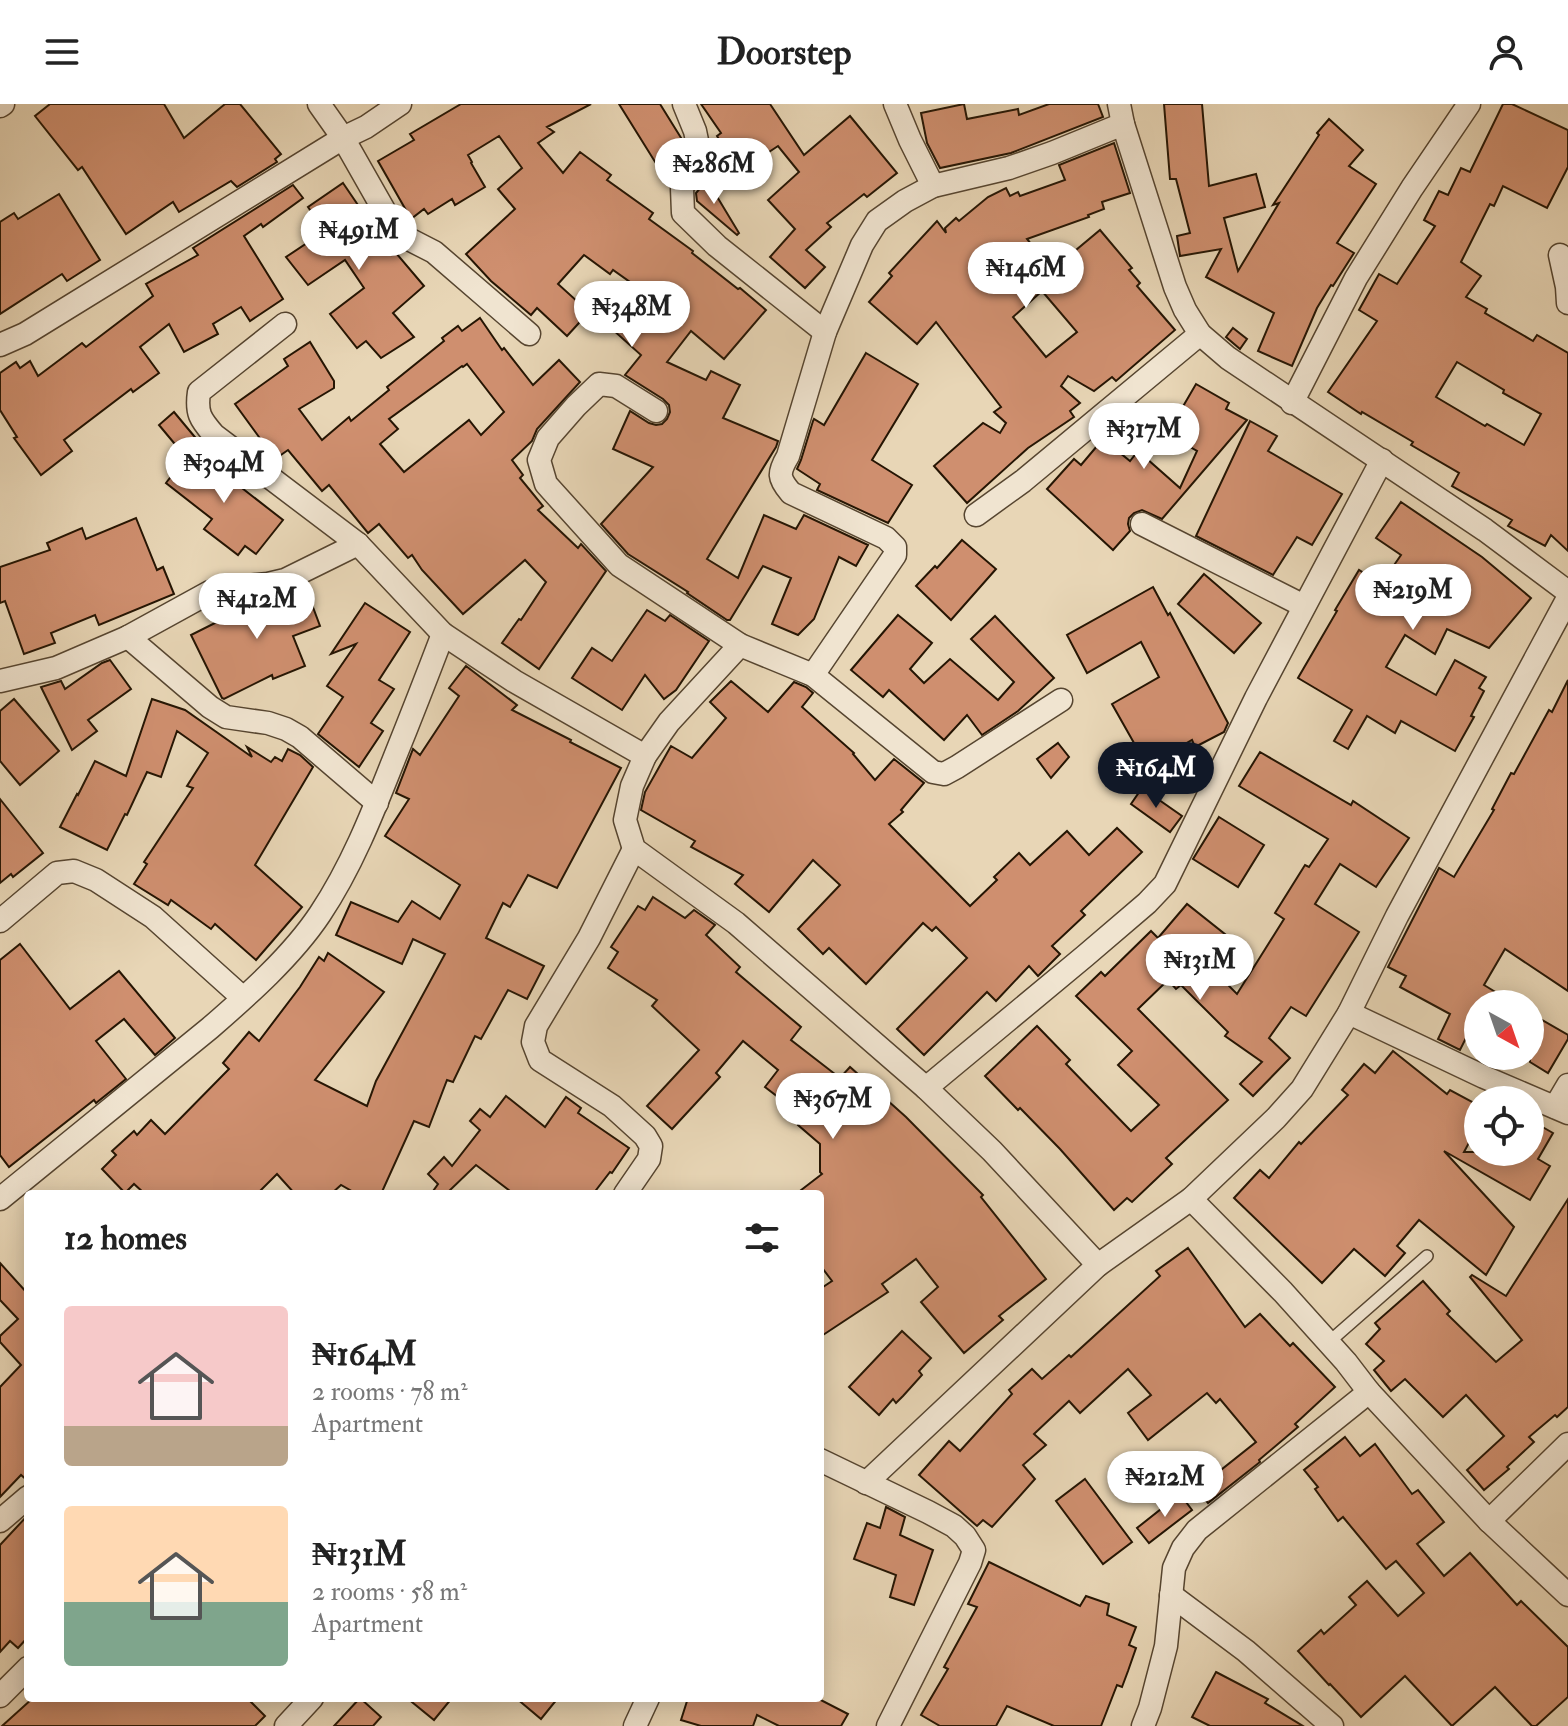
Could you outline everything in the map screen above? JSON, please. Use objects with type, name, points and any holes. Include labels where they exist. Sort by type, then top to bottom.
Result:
[{"type":"street","points":[[319,104],[343,138],[397,233],[434,252],[529,334]]},
{"type":"street","points":[[0,345],[25,334],[400,104]]},
{"type":"street","points":[[684,104],[695,131],[700,155],[682,188],[683,213],[717,246],[825,332]]},
{"type":"street","points":[[895,104],[933,186]]},
{"type":"street","points":[[1292,403],[1356,278],[1469,104]]},
{"type":"street","points":[[813,675],[895,555],[895,547],[886,538],[791,493],[781,481],[780,469],[788,456],[825,332],[862,245],[877,221],[933,186],[1009,168],[1052,153],[1121,114],[1175,287],[1200,334],[1228,358],[1292,403],[1485,530],[1568,595],[1397,916],[1349,1013],[1302,1089],[1191,1199],[1098,1265],[866,1483]]},
{"type":"street","points":[[1560,255],[1568,303]]},
{"type":"street","points":[[285,324],[199,392],[197,406],[202,421],[223,443],[358,544],[443,634],[514,681],[645,756]]},
{"type":"street","points":[[976,515],[1023,481],[1200,334]]},
{"type":"street","points":[[656,411],[616,386],[599,384],[548,438],[539,460],[546,484],[619,565],[740,645],[813,675],[933,772],[944,774],[1061,700]]},
{"type":"street","points":[[926,1088],[1147,903],[1165,884],[1249,712],[1382,460]]},
{"type":"street","points":[[1142,524],[1304,606]]},
{"type":"street","points":[[0,681],[56,668],[128,637],[210,592],[285,580],[358,544]]},
{"type":"street","points":[[0,1199],[210,1028],[296,944],[319,916],[344,875],[377,803],[443,634]]},
{"type":"street","points":[[128,637],[210,707],[226,717],[268,723],[300,737],[377,803]]},
{"type":"street","points":[[740,645],[669,722],[645,756],[632,786],[625,820],[634,849],[736,923],[926,1088],[992,1151],[1098,1265]]},
{"type":"street","points":[[628,1190],[649,1159],[651,1146],[645,1136],[612,1106],[540,1060],[533,1042],[536,1026],[589,938],[634,849]]},
{"type":"street","points":[[0,921],[57,873],[74,871],[96,880],[153,917],[243,998]]},
{"type":"street","points":[[1349,1013],[1562,1110],[1568,1085]]},
{"type":"street","points":[[1191,1199],[1283,1292],[1369,1392],[1489,1521],[1568,1595]]},
{"type":"street","points":[[1143,1726],[1166,1646],[1174,1568],[1183,1548],[1197,1530],[1369,1392]]},
{"type":"street","points":[[1489,1521],[1568,1444]]},
{"type":"street","points":[[824,1462],[954,1526],[974,1550],[888,1726]]},
{"type":"street","points":[[0,1521],[24,1500]]},
{"type":"street","points":[[1171,1595],[1246,1651],[1332,1726]]},
{"type":"street","points":[[0,1696],[24,1672]]},
{"type":"street","points":[[286,1726],[308,1702]]},
{"type":"street","points":[[635,1726],[646,1702]]},
{"type":"lane","points":[[1329,1342],[1427,1256]]},
{"type":"building","points":[[50,104],[164,104],[184,138],[225,104],[240,104],[281,154],[275,159],[277,162],[237,187],[231,181],[179,212],[173,202],[126,234],[82,167],[78,170],[35,116]]},
{"type":"building","points":[[461,104],[591,104],[547,127],[554,132],[538,143],[563,173],[580,152],[611,175],[607,180],[653,213],[649,219],[766,310],[724,359],[691,331],[667,362],[706,380],[711,371],[740,385],[723,418],[778,441],[707,559],[738,578],[764,515],[796,529],[804,515],[868,545],[856,566],[839,557],[814,619],[798,635],[772,624],[791,578],[763,566],[730,620],[727,620],[628,554],[601,524],[653,467],[613,449],[630,411],[656,425],[662,424],[670,412],[669,405],[663,399],[625,375],[641,355],[612,329],[644,292],[613,270],[610,274],[584,255],[558,284],[589,312],[567,336],[537,308],[531,315],[491,281],[466,254],[515,209],[498,189],[522,168],[499,136],[468,155],[485,187],[455,205],[452,199],[428,214],[424,209],[411,219],[378,161],[414,140],[410,134]]},
{"type":"building","points":[[619,104],[660,104],[683,141],[684,149],[657,165]]},
{"type":"building","points":[[701,104],[770,104],[804,155],[850,116],[897,173],[827,223],[831,227],[806,250],[825,267],[805,288],[770,257],[795,229],[768,200],[799,172],[778,146],[739,172],[717,136],[721,133]]},
{"type":"building","points":[[964,104],[967,119],[1018,109],[1019,115],[1049,104],[1098,104],[1103,117],[1011,153],[940,168],[927,143],[921,113]]},
{"type":"building","points":[[1164,104],[1202,104],[1209,186],[1256,174],[1265,207],[1224,218],[1238,271],[1279,203],[1273,205],[1319,135],[1317,133],[1329,119],[1363,150],[1349,166],[1376,184],[1337,243],[1354,253],[1317,308],[1292,366],[1258,351],[1274,313],[1206,277],[1221,249],[1180,256],[1177,236],[1190,233],[1176,179],[1170,179]]},
{"type":"building","points":[[1503,104],[1512,104],[1568,130],[1568,167],[1547,208],[1503,186],[1494,206],[1490,204],[1461,262],[1481,276],[1466,297],[1487,309],[1485,313],[1533,341],[1537,335],[1568,353],[1568,551],[1551,535],[1545,546],[1508,526],[1512,520],[1452,486],[1459,473],[1328,392],[1377,321],[1359,310],[1379,274],[1397,284],[1435,226],[1424,220],[1439,191],[1448,195],[1461,168],[1470,172]],"holes":[[[1457,362],[1504,390],[1503,393],[1541,414],[1524,445],[1436,397]]]},
{"type":"building","points":[[1114,143],[1130,193],[1102,202],[1104,209],[1089,217],[1027,239],[1052,270],[1100,230],[1132,268],[1129,270],[1140,283],[1137,286],[1175,330],[1116,381],[1112,377],[1094,391],[1068,376],[1061,386],[1080,403],[1070,411],[1074,417],[1028,448],[967,503],[934,466],[983,423],[1000,433],[1006,423],[994,412],[1001,407],[936,322],[917,344],[869,302],[892,276],[889,273],[937,221],[946,233],[945,228],[956,218],[959,221],[988,197],[1006,188],[1010,196],[1018,192],[1020,196],[1065,180],[1059,165]],"holes":[[[1042,291],[1077,332],[1046,357],[1013,317]]]},
{"type":"building","points":[[707,180],[739,233],[737,235],[697,201],[696,193]]},
{"type":"building","points":[[343,183],[392,255],[396,253],[424,286],[393,313],[414,337],[381,358],[366,341],[357,348],[330,314],[364,288],[345,260],[308,285],[286,257],[325,231],[308,207]]},
{"type":"building","points":[[293,185],[303,198],[263,227],[261,224],[244,236],[283,299],[250,321],[241,307],[213,324],[218,334],[184,352],[169,324],[140,347],[159,373],[133,392],[131,389],[64,440],[72,451],[41,475],[14,438],[17,437],[0,410],[0,373],[16,362],[20,368],[30,361],[38,376],[82,343],[86,347],[153,296],[146,284],[198,255],[193,248]]},
{"type":"building","points":[[59,194],[100,260],[67,281],[62,274],[0,314],[0,222],[14,213],[18,219]]},
{"type":"building","points":[[480,318],[502,350],[504,348],[533,385],[559,360],[580,382],[537,429],[532,441],[512,460],[523,475],[520,478],[543,506],[538,510],[578,548],[581,544],[606,571],[539,669],[502,643],[546,582],[525,560],[463,614],[412,555],[408,558],[379,524],[368,533],[329,485],[322,491],[288,450],[275,459],[235,404],[288,366],[284,359],[310,342],[334,381],[334,388],[299,409],[322,440],[389,390],[387,387],[444,341],[442,338],[458,326],[462,331]],"holes":[[[467,364],[504,412],[481,435],[469,420],[404,472],[380,444],[398,429],[389,419]]]},
{"type":"building","points":[[1233,328],[1247,339],[1240,349],[1226,337]]},
{"type":"building","points":[[866,353],[918,384],[872,460],[912,485],[888,523],[817,490],[820,484],[797,469],[814,419],[824,425]]},
{"type":"building","points":[[1196,384],[1229,403],[1226,409],[1247,420],[1162,519],[1142,510],[1134,513],[1129,518],[1130,531],[1113,550],[1047,489],[1074,459],[1081,465],[1103,439],[1130,461],[1138,451],[1180,488],[1197,451],[1167,434]]},
{"type":"building","points":[[174,412],[199,442],[184,455],[159,425]]},
{"type":"building","points":[[1250,421],[1277,436],[1268,451],[1342,494],[1312,545],[1297,537],[1273,575],[1196,536]]},
{"type":"building","points":[[192,449],[283,520],[256,554],[245,546],[238,555],[204,529],[212,519],[166,483]]},
{"type":"building","points":[[1401,502],[1482,557],[1531,598],[1489,648],[1447,629],[1435,654],[1405,635],[1386,667],[1436,695],[1455,660],[1486,677],[1479,688],[1484,691],[1471,716],[1474,717],[1455,751],[1401,721],[1395,733],[1367,716],[1348,749],[1334,741],[1352,710],[1298,678],[1359,570],[1381,584],[1401,555],[1376,538]]},
{"type":"building","points":[[136,518],[157,570],[163,567],[174,594],[99,625],[95,615],[51,633],[55,643],[24,654],[5,601],[0,603],[0,567],[50,550],[47,543],[82,528],[86,539]]},
{"type":"building","points":[[962,540],[996,569],[951,620],[916,586]]},
{"type":"building","points":[[1204,574],[1261,623],[1234,653],[1178,604]]},
{"type":"building","points":[[305,586],[320,626],[293,636],[305,666],[273,679],[272,675],[222,698],[191,635],[245,608],[244,604],[289,594]]},
{"type":"building","points":[[1153,587],[1228,723],[1224,732],[1195,747],[1192,740],[1147,766],[1112,704],[1159,677],[1141,642],[1087,673],[1067,635]]},
{"type":"building","points":[[365,603],[410,632],[379,680],[394,689],[371,723],[383,731],[359,767],[318,734],[343,697],[327,686],[356,644],[331,654]]},
{"type":"building","points":[[647,610],[665,621],[670,615],[709,641],[676,690],[664,699],[645,675],[622,710],[572,678],[592,648],[612,661]]},
{"type":"building","points":[[898,615],[932,643],[910,669],[924,683],[950,659],[998,700],[1014,682],[971,639],[995,616],[1054,678],[1018,711],[982,735],[967,715],[944,740],[889,690],[883,697],[851,670]]},
{"type":"building","points":[[110,660],[131,689],[88,720],[97,731],[72,750],[41,687],[61,681],[65,689]]},
{"type":"building","points":[[466,666],[517,705],[512,710],[621,768],[557,888],[528,875],[510,907],[503,903],[486,938],[544,966],[527,999],[508,990],[481,1039],[475,1036],[453,1082],[447,1080],[429,1127],[414,1121],[383,1190],[350,1190],[341,1185],[335,1190],[291,1190],[277,1174],[261,1190],[141,1190],[134,1184],[128,1190],[122,1190],[102,1169],[116,1155],[112,1151],[134,1131],[137,1135],[151,1120],[165,1134],[229,1069],[223,1063],[249,1032],[259,1041],[319,957],[324,961],[328,953],[384,992],[315,1080],[367,1106],[376,1081],[445,954],[413,939],[402,964],[336,935],[351,902],[398,922],[412,901],[440,919],[460,885],[385,836],[409,799],[396,793],[413,749],[420,755],[459,696],[449,688]]},
{"type":"building","points":[[1568,680],[1568,991],[1505,949],[1484,985],[1492,990],[1464,990],[1464,1042],[1460,1050],[1438,1039],[1450,1014],[1400,987],[1406,976],[1388,967],[1439,868],[1454,877],[1494,810],[1511,773],[1514,774],[1549,710],[1552,712]]},
{"type":"building","points":[[731,681],[768,712],[794,682],[806,687],[813,693],[802,707],[854,753],[875,780],[894,759],[924,783],[901,810],[903,812],[889,824],[970,906],[1019,853],[1030,865],[1067,831],[1089,855],[1117,828],[1142,852],[1081,911],[1085,915],[1052,946],[1060,954],[1038,976],[1029,966],[996,1001],[987,992],[924,1055],[897,1029],[967,958],[936,927],[932,931],[923,923],[866,984],[829,948],[823,954],[798,929],[840,885],[813,860],[769,912],[735,884],[743,875],[691,847],[695,841],[641,810],[645,792],[671,746],[692,758],[726,718],[710,702]]},
{"type":"building","points":[[14,699],[59,751],[20,785],[0,761],[0,711]]},
{"type":"building","points":[[152,699],[185,710],[252,757],[247,747],[271,762],[275,757],[282,761],[288,749],[313,767],[255,865],[302,907],[256,960],[215,924],[211,929],[171,900],[168,905],[134,884],[147,864],[144,862],[193,788],[187,786],[208,753],[177,731],[161,777],[147,772],[107,850],[60,827],[95,761],[126,776]]},
{"type":"building","points":[[1058,743],[1069,757],[1051,778],[1037,759]]},
{"type":"building","points":[[1260,752],[1351,805],[1353,801],[1409,838],[1376,887],[1340,864],[1315,904],[1359,932],[1306,1016],[1291,1007],[1269,1038],[1290,1058],[1253,1096],[1240,1084],[1262,1062],[1225,1036],[1228,1032],[1181,985],[1176,989],[1168,980],[1138,1009],[1228,1100],[1166,1158],[1172,1164],[1132,1202],[1127,1198],[1114,1210],[1060,1149],[985,1076],[1037,1026],[1070,1060],[1066,1064],[1131,1131],[1159,1105],[1118,1065],[1132,1051],[1076,996],[1101,972],[1105,976],[1151,931],[1158,938],[1187,904],[1226,935],[1204,961],[1237,994],[1284,919],[1275,913],[1305,865],[1309,867],[1328,839],[1239,786]]},
{"type":"building","points":[[1142,788],[1182,816],[1170,832],[1131,804]]},
{"type":"building","points":[[0,799],[43,853],[13,877],[11,874],[0,883]]},
{"type":"building","points":[[1219,817],[1264,845],[1238,887],[1193,859]]},
{"type":"building","points":[[653,897],[685,918],[694,910],[715,925],[706,935],[740,967],[736,972],[801,1027],[791,1040],[840,1078],[850,1067],[906,1117],[983,1195],[981,1197],[1046,1279],[999,1316],[1003,1320],[964,1353],[921,1302],[938,1287],[916,1259],[882,1284],[888,1292],[824,1334],[824,1286],[832,1281],[824,1270],[824,1190],[801,1190],[822,1174],[820,1144],[798,1125],[804,1117],[765,1087],[778,1070],[743,1041],[716,1073],[720,1077],[672,1129],[647,1106],[699,1050],[652,1006],[657,1000],[608,968],[618,952],[611,947],[638,906],[645,910]]},
{"type":"building","points":[[20,944],[70,1009],[119,971],[175,1038],[155,1055],[124,1019],[96,1041],[126,1079],[96,1103],[94,1100],[9,1167],[0,1155],[0,960]]},
{"type":"building","points":[[1544,1021],[1568,1035],[1548,1073],[1543,1070]]},
{"type":"building","points":[[1393,1051],[1447,1094],[1450,1090],[1464,1098],[1464,1162],[1444,1151],[1514,1227],[1486,1275],[1419,1220],[1397,1246],[1405,1253],[1385,1276],[1354,1249],[1322,1283],[1234,1198],[1260,1170],[1269,1178],[1299,1142],[1301,1144],[1348,1095],[1342,1090],[1364,1064],[1375,1073]]},
{"type":"building","points":[[506,1096],[545,1127],[566,1097],[581,1108],[578,1113],[629,1148],[596,1190],[509,1190],[476,1165],[450,1190],[434,1190],[438,1184],[428,1174],[444,1157],[452,1166],[480,1130],[470,1121],[480,1109],[490,1117]]},
{"type":"building","points":[[1544,1128],[1553,1133],[1544,1149]]},
{"type":"building","points":[[1544,1162],[1550,1166],[1530,1200],[1470,1166],[1544,1166]]},
{"type":"building","points":[[1568,1199],[1568,1407],[1529,1437],[1534,1442],[1484,1490],[1467,1470],[1504,1436],[1466,1395],[1443,1417],[1405,1379],[1391,1391],[1374,1370],[1384,1361],[1366,1344],[1380,1329],[1375,1323],[1423,1281],[1450,1311],[1447,1314],[1496,1362],[1522,1340],[1470,1277],[1472,1275],[1506,1296]]},
{"type":"building","points":[[1188,1248],[1245,1327],[1260,1314],[1335,1387],[1260,1462],[1208,1503],[1197,1489],[1256,1442],[1220,1399],[1216,1403],[1207,1393],[1148,1440],[1128,1413],[1151,1395],[1128,1369],[1080,1413],[1069,1401],[1034,1434],[1046,1445],[1023,1465],[1035,1479],[992,1527],[983,1520],[977,1526],[919,1475],[949,1441],[960,1451],[1012,1394],[1009,1390],[1032,1369],[1042,1379],[1069,1355],[1071,1357],[1160,1276],[1156,1271]]},
{"type":"building","points":[[0,1263],[24,1290],[24,1478],[21,1475],[0,1497],[0,1387],[21,1365],[0,1342],[0,1336],[18,1319],[0,1300]]},
{"type":"building","points":[[902,1331],[931,1358],[919,1371],[922,1375],[903,1396],[896,1403],[893,1399],[879,1415],[849,1387]]},
{"type":"building","points":[[1345,1437],[1360,1456],[1375,1444],[1412,1494],[1418,1490],[1444,1522],[1417,1544],[1444,1576],[1470,1553],[1517,1605],[1521,1601],[1568,1647],[1568,1697],[1536,1726],[1532,1726],[1495,1687],[1452,1726],[1405,1676],[1361,1717],[1298,1651],[1321,1630],[1324,1634],[1356,1605],[1349,1597],[1367,1581],[1398,1616],[1424,1593],[1396,1561],[1386,1569],[1343,1517],[1338,1521],[1304,1470]]},
{"type":"building","points":[[1085,1479],[1132,1542],[1103,1564],[1056,1501]]},
{"type":"building","points":[[1180,1494],[1192,1510],[1149,1543],[1137,1528]]},
{"type":"building","points":[[886,1507],[905,1517],[900,1535],[933,1550],[914,1605],[890,1597],[896,1575],[854,1559],[867,1523],[880,1528]]},
{"type":"building","points":[[24,1519],[24,1641],[18,1648],[10,1641],[0,1652],[0,1545]]},
{"type":"building","points":[[989,1562],[1080,1606],[1086,1596],[1109,1604],[1107,1615],[1136,1627],[1129,1645],[1136,1648],[1128,1671],[1122,1687],[1117,1685],[1101,1726],[1054,1726],[1007,1706],[996,1726],[940,1726],[921,1715],[948,1669],[944,1667],[977,1607],[968,1604]]},
{"type":"building","points":[[1216,1672],[1268,1699],[1265,1703],[1303,1726],[1210,1726],[1192,1717]]},
{"type":"building","points":[[29,1702],[251,1702],[265,1716],[255,1726],[2,1726]]},
{"type":"building","points":[[356,1702],[364,1702],[381,1717],[373,1726],[334,1726]]},
{"type":"building","points":[[412,1702],[449,1702],[434,1720]]},
{"type":"building","points":[[521,1702],[555,1702],[541,1719]]},
{"type":"building","points":[[687,1702],[824,1702],[848,1714],[841,1726],[779,1726],[757,1715],[753,1726],[701,1726],[681,1720]]}]
